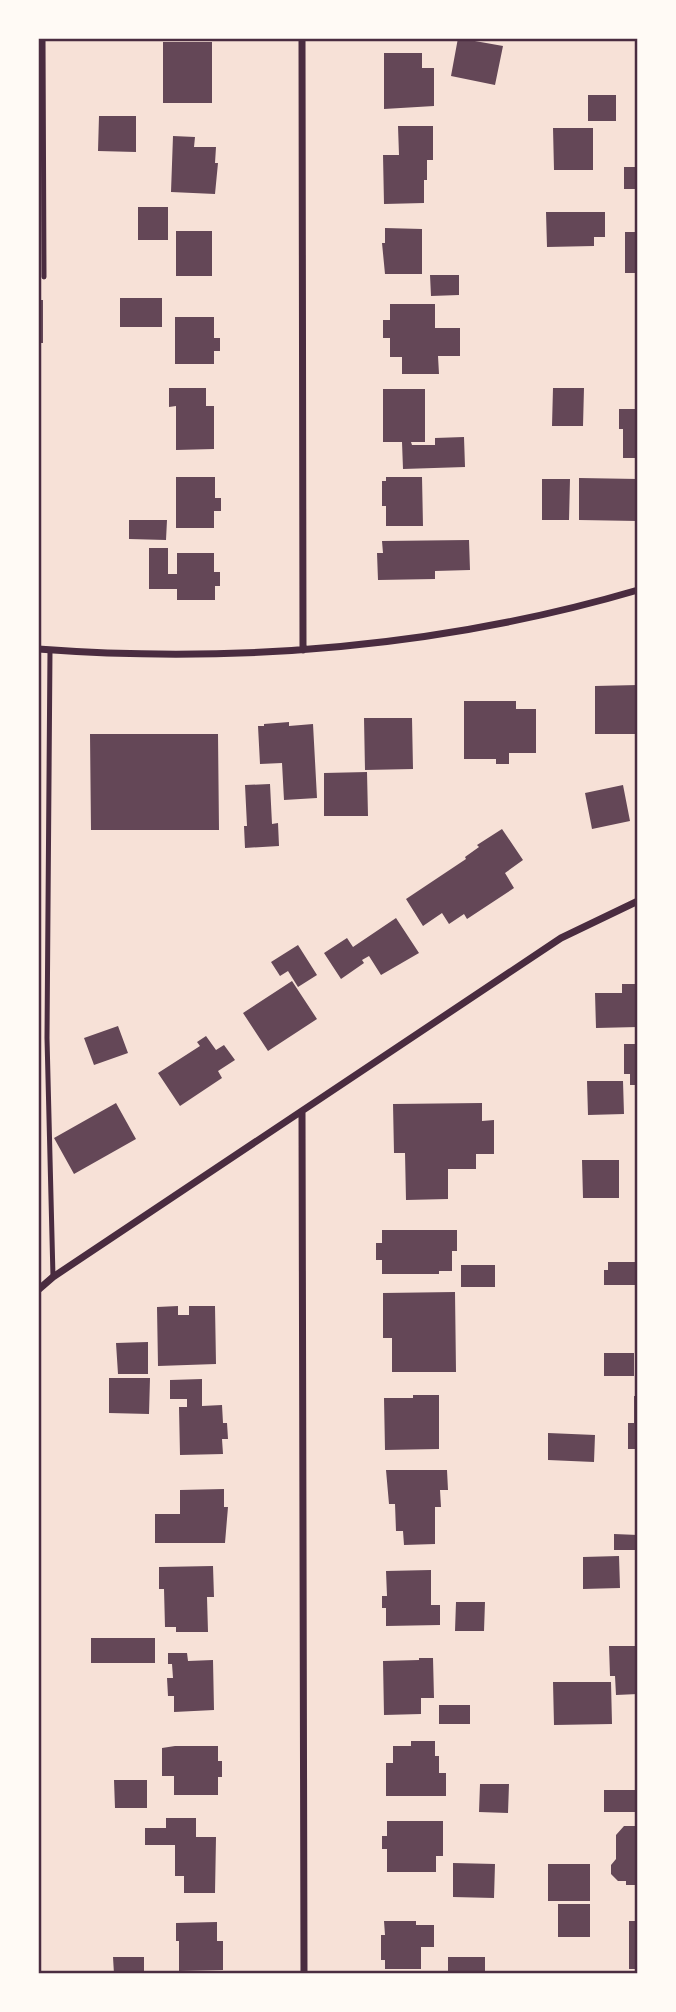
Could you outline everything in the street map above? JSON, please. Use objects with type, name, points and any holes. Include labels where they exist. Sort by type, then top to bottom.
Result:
[{"type":"street","points":[[302,38],[303,650]]},
{"type":"street","points":[[38,649],[184,654],[303,650],[404,639],[519,619],[638,590]]},
{"type":"street","points":[[38,1287],[561,938],[638,901]]},
{"type":"street","points":[[302,1111],[304,1973]]},
{"type":"lane","points":[[43,38],[44,277]]},
{"type":"lane","points":[[50,650],[47,1038],[53,1277]]},
{"type":"building","points":[[458,38],[503,46],[495,85],[451,76]]},
{"type":"building","points":[[163,42],[212,42],[212,103],[163,103]]},
{"type":"building","points":[[384,53],[422,53],[422,68],[434,68],[434,106],[384,109]]},
{"type":"building","points":[[588,95],[616,95],[616,121],[588,121]]},
{"type":"building","points":[[99,116],[136,116],[136,152],[98,151]]},
{"type":"building","points":[[398,126],[433,126],[433,160],[427,160],[424,203],[384,204],[383,155],[399,155]]},
{"type":"building","points":[[553,128],[593,128],[593,170],[554,170]]},
{"type":"building","points":[[173,136],[195,137],[194,147],[216,147],[215,163],[218,163],[215,194],[171,192]]},
{"type":"building","points":[[624,167],[638,167],[638,189],[624,189]]},
{"type":"building","points":[[138,207],[168,207],[168,240],[138,240]]},
{"type":"building","points":[[546,212],[605,212],[605,237],[594,237],[594,246],[547,247]]},
{"type":"building","points":[[385,228],[422,229],[422,274],[385,274],[382,243],[385,243]]},
{"type":"building","points":[[176,231],[212,231],[212,276],[176,276]]},
{"type":"building","points":[[625,232],[638,232],[638,273],[625,273]]},
{"type":"building","points":[[430,275],[459,275],[459,295],[431,296]]},
{"type":"building","points":[[120,298],[162,298],[162,327],[120,327]]},
{"type":"building","points":[[38,300],[43,300],[43,343],[38,343]]},
{"type":"building","points":[[390,304],[435,304],[435,328],[460,328],[460,356],[438,356],[439,374],[402,374],[402,357],[390,357],[390,338],[383,338],[383,320],[390,320]]},
{"type":"building","points":[[175,317],[214,317],[214,338],[220,338],[220,351],[214,351],[214,364],[175,364]]},
{"type":"building","points":[[169,388],[206,388],[206,406],[214,406],[214,449],[176,450],[176,406],[169,407]]},
{"type":"building","points":[[553,388],[584,388],[583,426],[552,426]]},
{"type":"building","points":[[383,389],[425,389],[425,442],[411,442],[412,445],[435,445],[435,438],[464,437],[465,467],[403,469],[402,442],[383,442]]},
{"type":"building","points":[[619,409],[638,409],[638,458],[623,458],[623,429],[619,429]]},
{"type":"building","points":[[176,477],[215,477],[215,498],[221,498],[221,511],[214,511],[214,528],[176,528]]},
{"type":"building","points":[[386,477],[422,477],[423,526],[386,526],[386,506],[382,506],[382,481],[386,481]]},
{"type":"building","points":[[579,478],[638,479],[638,521],[579,520]]},
{"type":"building","points":[[542,479],[570,479],[569,520],[542,520]]},
{"type":"building","points":[[129,520],[167,520],[166,540],[129,539]]},
{"type":"building","points":[[469,540],[470,570],[435,571],[435,579],[378,580],[377,553],[383,553],[382,541]]},
{"type":"building","points":[[149,548],[168,548],[168,574],[177,574],[177,553],[214,553],[214,572],[220,572],[220,586],[215,586],[215,600],[177,600],[177,589],[149,589]]},
{"type":"building","points":[[638,685],[638,734],[595,734],[595,686]]},
{"type":"building","points":[[464,701],[516,701],[516,709],[536,709],[536,753],[509,753],[509,764],[496,764],[496,759],[464,759]]},
{"type":"building","points":[[364,718],[412,718],[413,769],[365,770]]},
{"type":"building","points":[[289,722],[289,726],[313,724],[317,798],[284,800],[282,763],[260,764],[258,726]]},
{"type":"building","points":[[90,734],[218,734],[219,830],[91,830]]},
{"type":"building","points":[[367,772],[368,816],[324,816],[324,773]]},
{"type":"building","points":[[270,784],[272,824],[278,823],[279,846],[245,848],[245,785]]},
{"type":"building","points":[[623,785],[630,821],[592,829],[585,793]]},
{"type":"building","points":[[502,829],[523,860],[505,873],[514,888],[467,919],[464,914],[449,924],[442,913],[423,926],[406,899],[466,859],[465,857],[479,847],[477,845]]},
{"type":"building","points":[[396,918],[419,953],[381,975],[369,956],[362,960],[364,963],[341,979],[324,953],[347,938],[353,947]]},
{"type":"building","points":[[298,945],[317,975],[298,987],[288,971],[280,976],[271,962]]},
{"type":"building","points":[[635,974],[638,974],[638,1027],[596,1028],[595,993],[622,993],[622,984],[635,984]]},
{"type":"building","points":[[292,981],[317,1019],[268,1051],[243,1013]]},
{"type":"building","points":[[118,1026],[128,1053],[94,1065],[84,1038]]},
{"type":"building","points":[[206,1036],[216,1050],[224,1045],[235,1060],[218,1071],[222,1078],[180,1106],[158,1073],[200,1046],[197,1042]]},
{"type":"building","points":[[624,1044],[638,1044],[638,1085],[630,1085],[630,1074],[624,1074]]},
{"type":"building","points":[[587,1081],[623,1081],[624,1114],[588,1115]]},
{"type":"building","points":[[116,1103],[136,1139],[74,1174],[54,1138]]},
{"type":"building","points":[[482,1103],[482,1121],[494,1120],[494,1154],[476,1154],[476,1169],[448,1169],[448,1199],[406,1200],[405,1153],[394,1153],[393,1104]]},
{"type":"building","points":[[582,1160],[619,1160],[619,1198],[583,1198]]},
{"type":"building","points":[[382,1230],[457,1230],[457,1251],[452,1251],[452,1271],[439,1271],[439,1274],[382,1274],[382,1260],[376,1260],[376,1243],[382,1243]]},
{"type":"building","points":[[608,1262],[635,1262],[635,1285],[604,1285],[604,1270],[608,1270]]},
{"type":"building","points":[[461,1265],[495,1265],[495,1287],[461,1287]]},
{"type":"building","points":[[455,1292],[456,1372],[392,1372],[392,1338],[383,1338],[383,1293]]},
{"type":"building","points":[[178,1306],[178,1315],[189,1315],[189,1306],[215,1306],[216,1364],[158,1366],[157,1307]]},
{"type":"building","points":[[148,1342],[148,1374],[118,1374],[116,1343]]},
{"type":"building","points":[[604,1353],[634,1353],[634,1376],[604,1376]]},
{"type":"building","points":[[109,1378],[150,1378],[149,1414],[109,1413]]},
{"type":"building","points":[[202,1379],[202,1406],[222,1405],[223,1423],[227,1423],[228,1439],[222,1439],[223,1454],[180,1455],[179,1407],[187,1407],[187,1399],[170,1399],[170,1380]]},
{"type":"building","points":[[413,1395],[439,1395],[439,1449],[385,1450],[384,1398],[413,1398]]},
{"type":"building","points":[[634,1396],[638,1396],[638,1449],[628,1449],[628,1423],[634,1423]]},
{"type":"building","points":[[548,1433],[595,1435],[594,1462],[548,1460]]},
{"type":"building","points":[[386,1470],[447,1470],[448,1490],[440,1490],[441,1507],[435,1507],[435,1544],[404,1545],[403,1531],[396,1531],[395,1504],[389,1504]]},
{"type":"building","points":[[224,1489],[224,1507],[228,1507],[225,1543],[155,1543],[155,1514],[180,1514],[180,1490]]},
{"type":"building","points":[[614,1534],[638,1535],[638,1550],[614,1550]]},
{"type":"building","points":[[619,1556],[620,1588],[583,1589],[583,1557]]},
{"type":"building","points":[[213,1566],[214,1597],[207,1597],[208,1632],[176,1632],[176,1627],[165,1627],[164,1589],[159,1589],[159,1567]]},
{"type":"building","points":[[431,1570],[431,1605],[440,1605],[440,1625],[386,1626],[386,1608],[382,1608],[382,1596],[387,1596],[386,1571]]},
{"type":"building","points":[[456,1602],[485,1602],[484,1631],[455,1631]]},
{"type":"building","points":[[91,1638],[155,1638],[155,1663],[91,1663]]},
{"type":"building","points":[[609,1646],[638,1646],[638,1694],[616,1695],[615,1676],[610,1676]]},
{"type":"building","points":[[168,1653],[187,1653],[188,1661],[213,1660],[214,1710],[174,1712],[174,1696],[168,1696],[167,1678],[173,1678],[172,1664],[168,1664]]},
{"type":"building","points":[[433,1658],[434,1698],[421,1698],[421,1714],[384,1715],[383,1661]]},
{"type":"building","points":[[553,1682],[611,1682],[612,1724],[554,1725]]},
{"type":"building","points":[[439,1705],[470,1705],[470,1724],[439,1724]]},
{"type":"building","points":[[411,1741],[435,1741],[435,1756],[439,1756],[439,1773],[446,1773],[446,1796],[386,1796],[386,1763],[393,1763],[393,1746],[411,1746]]},
{"type":"building","points":[[218,1746],[222,1777],[218,1777],[218,1795],[174,1795],[174,1776],[162,1776],[162,1748]]},
{"type":"building","points":[[114,1780],[147,1780],[147,1808],[115,1808]]},
{"type":"building","points":[[480,1784],[509,1784],[508,1813],[479,1812]]},
{"type":"building","points":[[604,1790],[638,1790],[638,1812],[604,1812]]},
{"type":"building","points":[[166,1818],[196,1818],[196,1837],[216,1837],[215,1893],[184,1893],[184,1876],[175,1876],[175,1845],[145,1845],[145,1828],[166,1828]]},
{"type":"building","points":[[387,1821],[443,1821],[443,1856],[436,1856],[436,1872],[387,1872],[387,1849],[382,1849],[382,1836],[387,1836]]},
{"type":"building","points":[[624,1826],[638,1826],[638,1885],[626,1885],[626,1881],[618,1881],[611,1874],[611,1865],[616,1859],[616,1835]]},
{"type":"building","points":[[453,1863],[495,1864],[494,1898],[453,1897]]},
{"type":"building","points":[[548,1864],[590,1864],[590,1901],[548,1901]]},
{"type":"building","points":[[558,1904],[590,1904],[590,1937],[558,1937]]},
{"type":"building","points":[[384,1921],[416,1921],[416,1925],[434,1925],[434,1947],[421,1947],[421,1969],[385,1969],[385,1960],[381,1960]]},
{"type":"building","points":[[629,1921],[638,1921],[638,1969],[629,1969]]},
{"type":"building","points":[[217,1922],[217,1941],[223,1941],[223,1970],[179,1971],[176,1923]]},
{"type":"building","points":[[113,1957],[144,1957],[144,1974],[114,1974]]},
{"type":"building","points":[[448,1957],[485,1957],[485,1974],[448,1974]]}]
